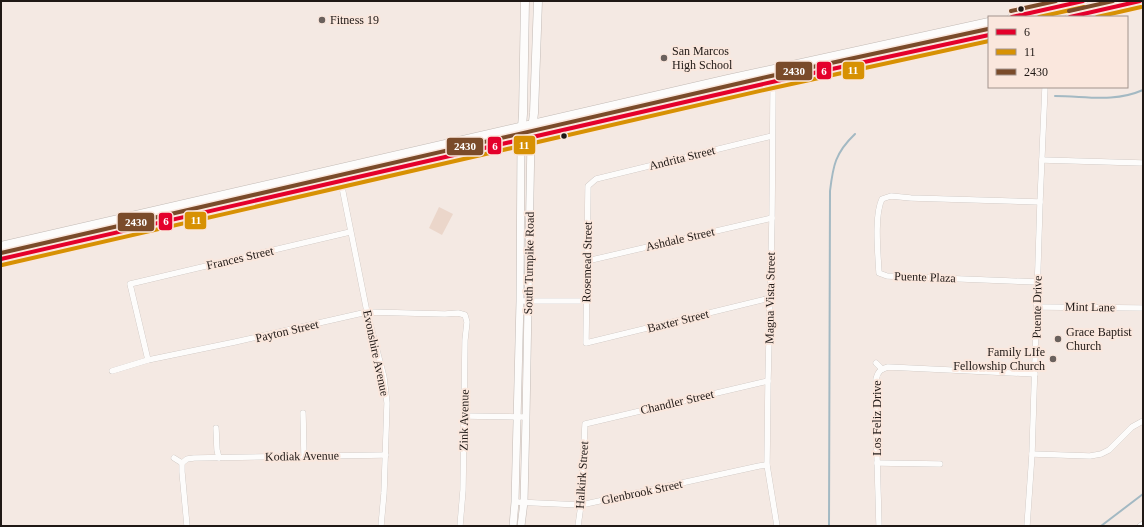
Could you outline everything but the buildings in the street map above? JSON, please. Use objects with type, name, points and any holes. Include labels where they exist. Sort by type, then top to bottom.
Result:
[{"type":"main road","name":"South Turnpike Road","points":[[521,139],[523,126],[525,1]]},
{"type":"main road","name":"South Turnpike Road","points":[[532,138],[538,1]]},
{"type":"main road","points":[[1016,16],[1083,1]]},
{"type":"main road","points":[[1074,16],[1140,1]]},
{"type":"main road","points":[[1,246],[768,70],[988,22]]},
{"type":"main road","points":[[1,260],[521,139],[532,138],[772,82],[988,35]]},
{"type":"street","name":"Magna Vista Street","points":[[768,70],[772,82],[772,218],[767,465],[778,526]]},
{"type":"street","name":"Puente Drive","points":[[1027,526],[1032,454],[1045,88]]},
{"type":"street","name":"Andrita Street","points":[[592,182],[596,179],[772,136]]},
{"type":"street","name":"South Turnpike Road","points":[[513,526],[516,502],[517,417],[532,138]]},
{"type":"street","name":"South Turnpike Road","points":[[521,139],[526,417],[524,502],[521,526]]},
{"type":"street","points":[[1042,160],[1143,164]]},
{"type":"street","name":"Evonshire Avenue","points":[[341,182],[367,312],[384,377],[387,403],[386,455],[381,526]]},
{"type":"street","name":"Rosemead Street","points":[[586,343],[588,186],[592,182]]},
{"type":"street","name":"Puente Plaza","points":[[1038,282],[887,276],[879,273],[877,248],[878,206],[880,198],[891,196],[1040,202]]},
{"type":"street","name":"Ashdale Street","points":[[588,261],[772,218]]},
{"type":"street","name":"Frances Street","points":[[148,360],[130,284],[350,232]]},
{"type":"street","points":[[875,278],[879,273]]},
{"type":"street","name":"Baxter Street","points":[[586,343],[770,298]]},
{"type":"street","points":[[524,301],[586,301]]},
{"type":"street","name":"Mint Lane","points":[[1037,307],[1143,308]]},
{"type":"street","name":"Payton Street","points":[[112,371],[148,360],[367,312],[458,313],[465,315]]},
{"type":"street","name":"Zink Avenue","points":[[460,526],[464,490],[465,340],[467,322],[465,315]]},
{"type":"street","points":[[876,363],[882,369]]},
{"type":"street","name":"Los Feliz Drive","points":[[879,526],[876,379],[878,373],[882,369],[888,367],[1035,374]]},
{"type":"street","name":"Chandler Street","points":[[586,424],[768,381]]},
{"type":"street","points":[[303,413],[304,456]]},
{"type":"street","points":[[464,416],[526,417]]},
{"type":"street","points":[[1032,454],[1090,456],[1101,454],[1109,450],[1132,427],[1143,421]]},
{"type":"street","name":"Halkirk Street","points":[[578,526],[581,505],[586,424]]},
{"type":"street","points":[[216,428],[219,458]]},
{"type":"street","name":"Kodiak Avenue","points":[[183,462],[187,459],[194,458],[386,455]]},
{"type":"street","points":[[174,458],[183,462],[182,472],[187,526]]},
{"type":"street","points":[[877,463],[940,464]]},
{"type":"street","name":"Glenbrook Street","points":[[516,502],[581,505],[767,465]]},
{"type":"shaded area","points":[[439,207],[453,214],[442,235],[429,228]]},
{"type":"waterway","points":[[1055,96],[1110,98],[1132,94],[1143,90]]},
{"type":"waterway","points":[[829,526],[830,191],[832,174],[836,160],[843,147],[855,134]]},
{"type":"waterway","points":[[1101,526],[1143,494]]},
{"type":"transit line","name":"2430","points":[[1011,11],[1056,1]]},
{"type":"transit line","name":"6","points":[[1016,16],[1083,1]]},
{"type":"transit line","name":"2430","points":[[1069,11],[1113,1]]},
{"type":"transit line","name":"6","points":[[1074,16],[1140,1]]},
{"type":"transit line","name":"11","points":[[1044,16],[1084,7]]},
{"type":"transit line","name":"11","points":[[1101,16],[1141,7]]},
{"type":"transit line","name":"2430","points":[[1,253],[771,76],[988,29]]},
{"type":"transit line","name":"6","points":[[1,259],[772,82],[988,35]]},
{"type":"transit line","name":"11","points":[[2,265],[773,88],[988,41]]},
{"type":"place","name":"Fitness 19","points":[[322,20]]},
{"type":"place","name":"San Marcos High School","points":[[664,58]]},
{"type":"place","name":"Grace Baptist Church","points":[[1058,339]]},
{"type":"place","name":"Family LIfe Fellowship Church","points":[[1053,359]]}]
